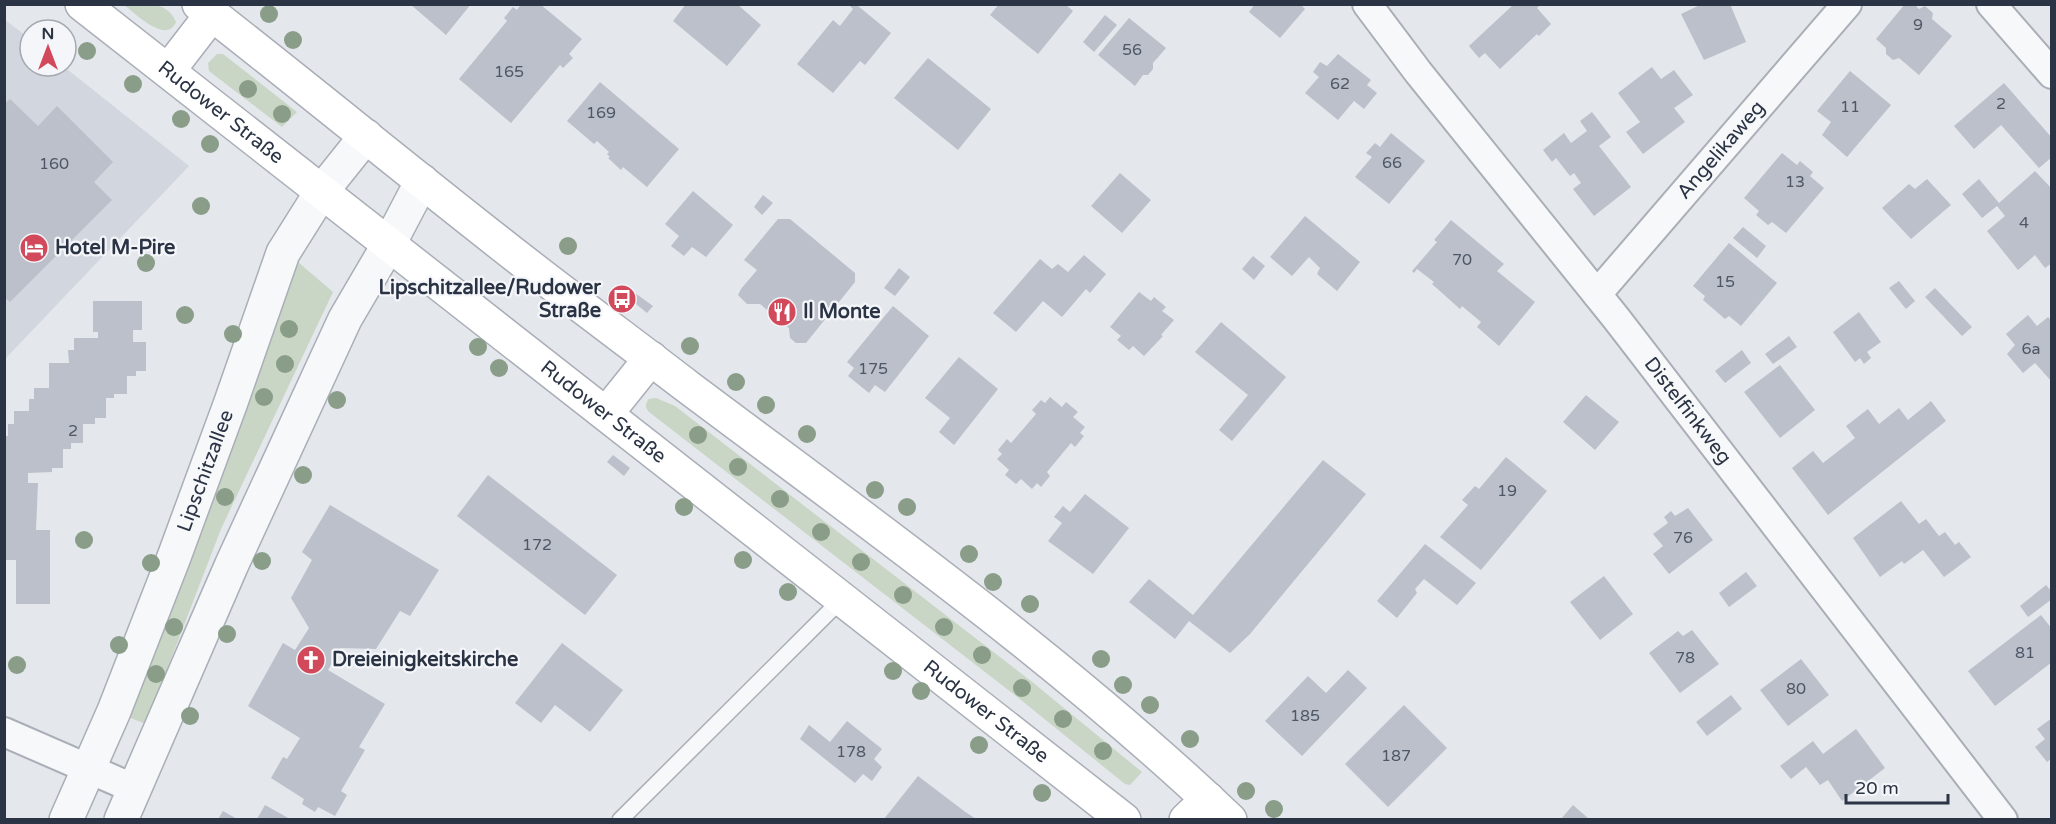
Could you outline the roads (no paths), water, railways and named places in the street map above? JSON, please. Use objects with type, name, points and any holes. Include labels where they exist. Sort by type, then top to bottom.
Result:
[{"type":"main road","name":"Rudower Straße","points":[[82,4],[1124,819]]},
{"type":"main road","points":[[168,71],[205,9],[522,261],[904,549],[1039,654],[1208,812]]},
{"type":"main road","points":[[606,414],[651,358]]},
{"type":"street","name":"Distelfinkweg","points":[[1367,4],[1597,294],[2003,819]]},
{"type":"street","name":"Angelikaweg","points":[[1597,294],[1847,4]]},
{"type":"street","points":[[1991,4],[2052,74]]},
{"type":"street","name":"Lipschitzallee","points":[[66,819],[114,711],[178,546],[283,253],[322,191],[366,136]]},
{"type":"street","points":[[121,819],[232,564],[340,330],[422,181]]},
{"type":"street","points":[[4,732],[135,789]]},
{"type":"lane","points":[[620,819],[842,599]]},
{"type":"place","name":"Hotel M-Pire","points":[[34,248]]},
{"type":"place","name":"Lipschitzallee/Rudower Straße","points":[[622,299]]},
{"type":"place","name":"Il Monte","points":[[782,312]]},
{"type":"place","name":"Dreieinigkeitskirche","points":[[311,660]]}]
